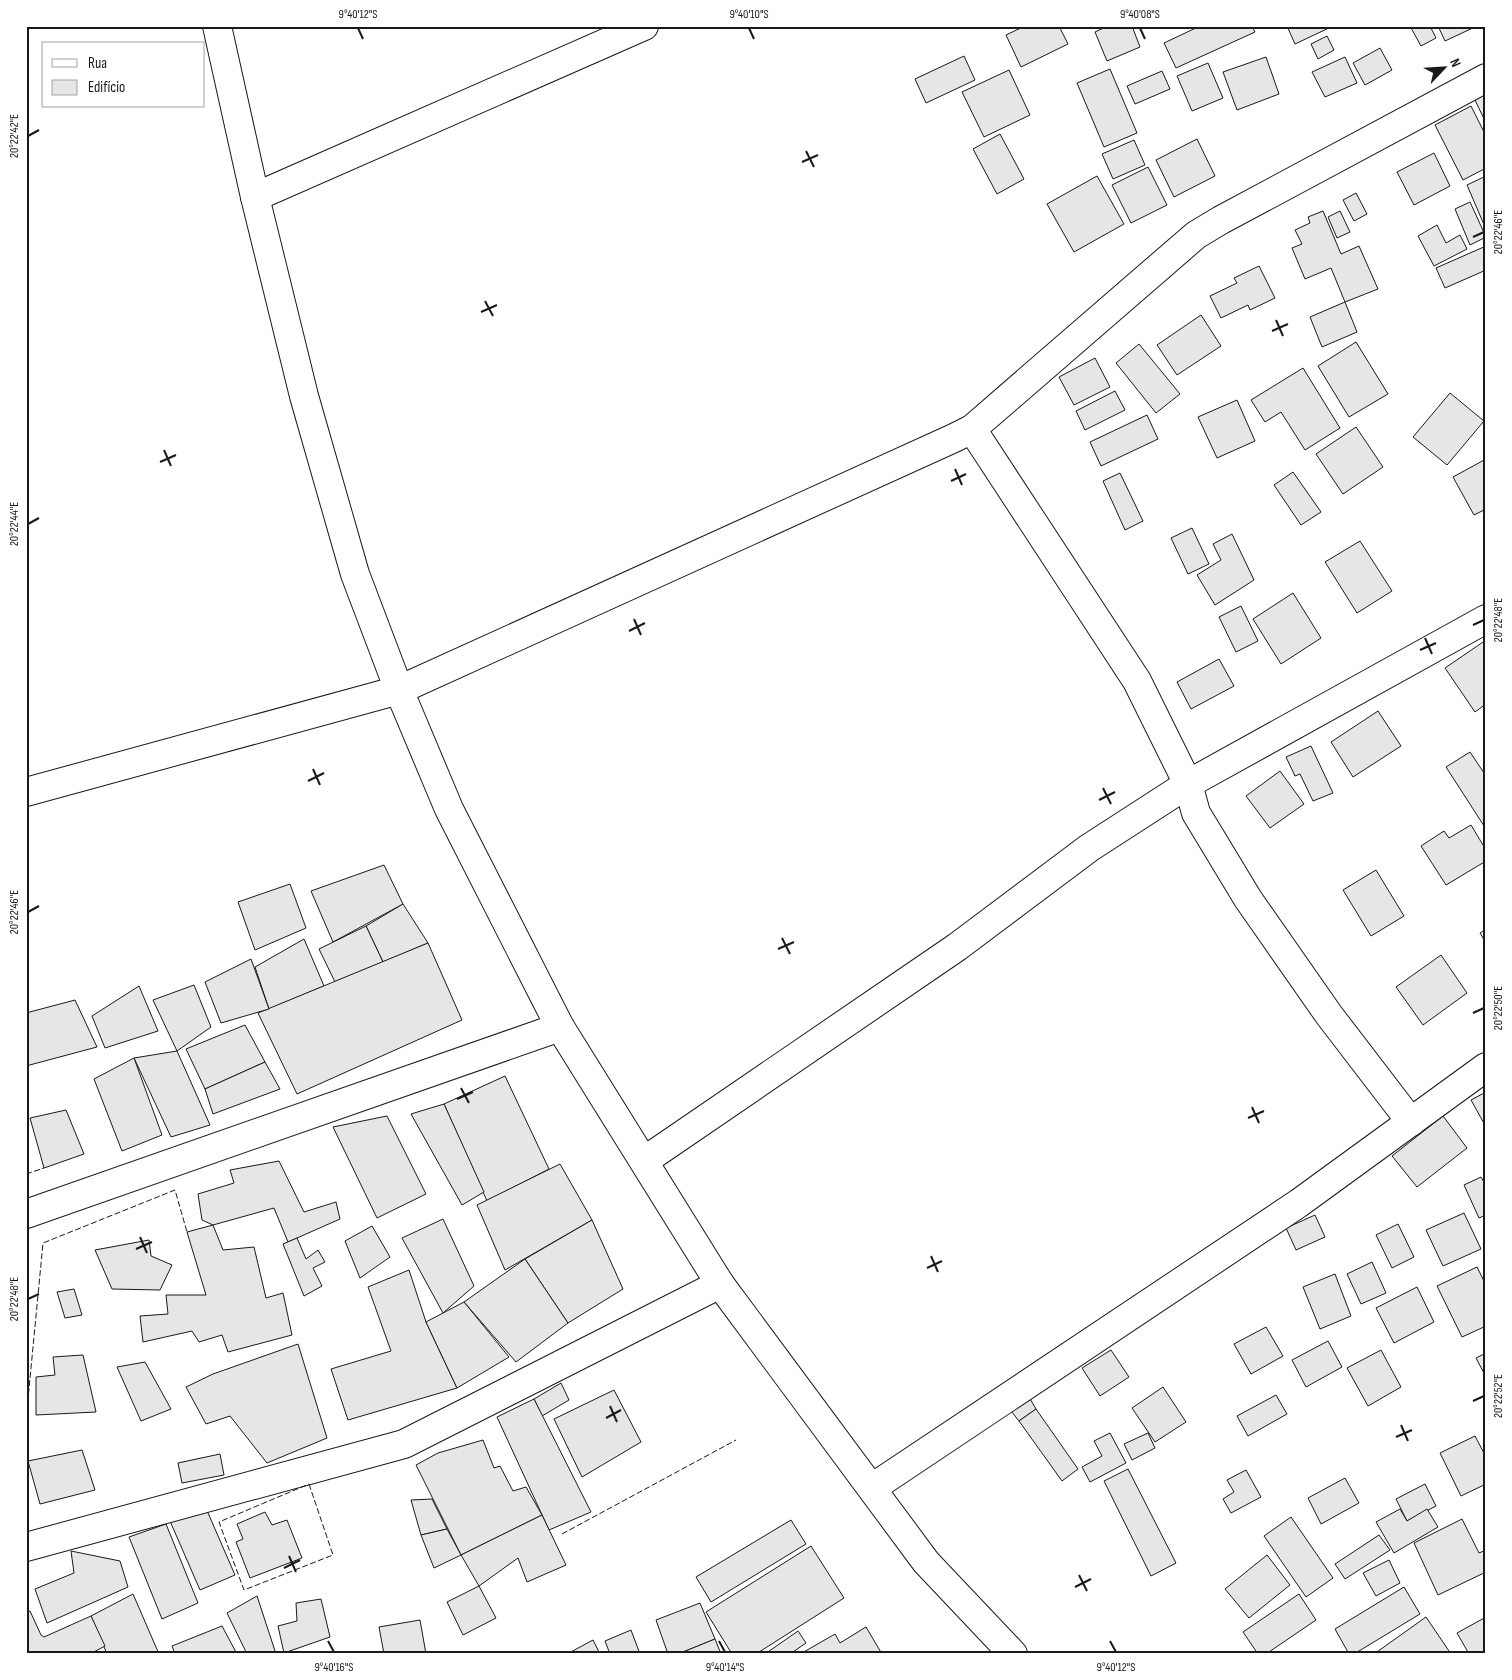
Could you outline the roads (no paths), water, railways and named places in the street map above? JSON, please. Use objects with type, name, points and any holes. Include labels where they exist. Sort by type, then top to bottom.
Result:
[{"type":"street","points":[[217,26],[255,197],[304,396],[355,574],[448,809],[560,1027],[720,1284],[926,1562],[1013,1654]]},
{"type":"street","points":[[255,197],[644,26]]},
{"type":"street","points":[[26,792],[400,690],[972,429],[1196,235],[1486,78]]},
{"type":"street","points":[[972,429],[1137,681],[1188,784],[1196,812],[1248,899],[1329,1015],[1410,1122]]},
{"type":"street","points":[[644,1161],[958,947],[1089,848],[1188,784],[1486,619]]},
{"type":"street","points":[[26,1214],[560,1027]]},
{"type":"street","points":[[872,1488],[1299,1203],[1486,1067]]},
{"type":"street","points":[[26,1547],[404,1444],[720,1284]]}]
